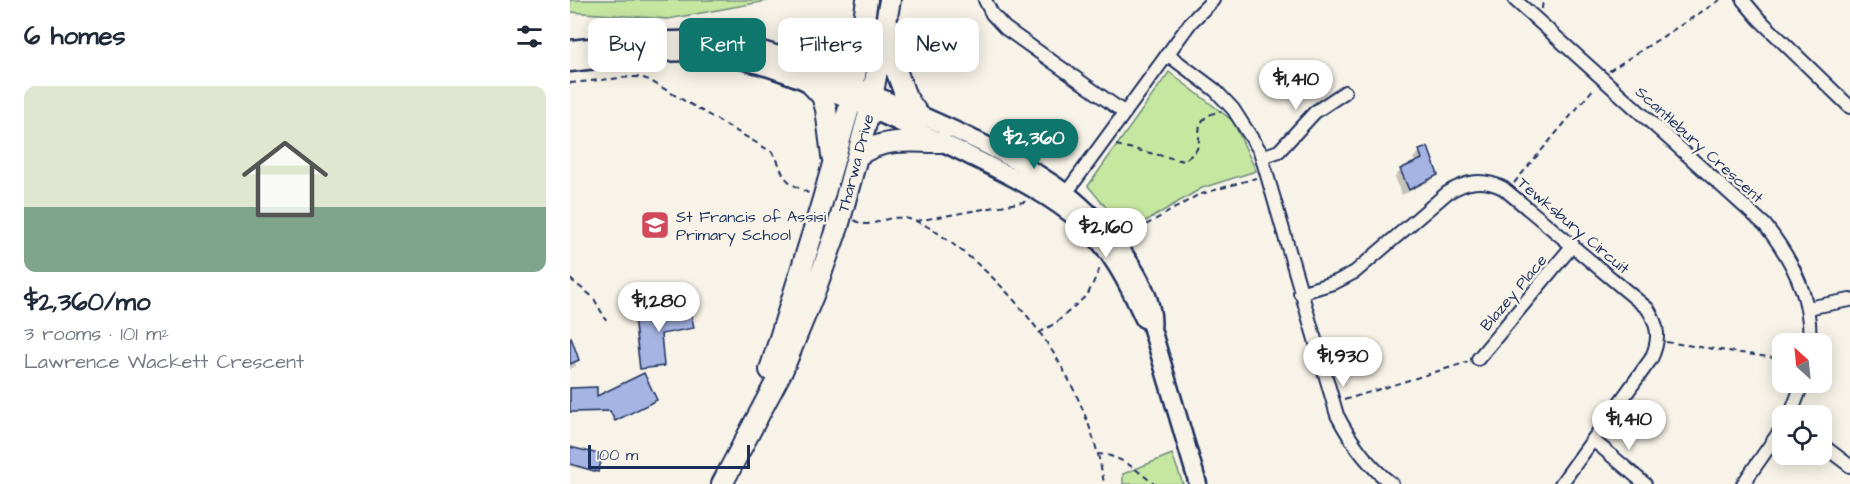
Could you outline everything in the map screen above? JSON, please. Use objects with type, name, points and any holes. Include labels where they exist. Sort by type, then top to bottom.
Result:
[{"type":"main road","name":"Tharwa Drive","points":[[865,18],[867,0]]},
{"type":"main road","name":"Tharwa Drive","points":[[722,484],[783,369],[844,215],[871,101],[890,3]]},
{"type":"main road","points":[[890,3],[896,70],[906,97],[917,113]]},
{"type":"main road","name":"Tharwa Drive","points":[[739,451],[771,366],[818,216],[817,193],[833,168],[856,72]]},
{"type":"main road","points":[[809,82],[822,96],[826,109],[833,168]]},
{"type":"main road","points":[[859,155],[871,146],[885,142],[941,142]]},
{"type":"street","points":[[985,0],[992,14],[1005,28],[1125,113]]},
{"type":"street","points":[[1062,199],[1191,22],[1213,0]]},
{"type":"street","points":[[1743,0],[1759,19],[1850,107]]},
{"type":"street","name":"Scantlebury Crescent","points":[[1524,3],[1765,225],[1782,246],[1795,270],[1807,308],[1808,333]]},
{"type":"street","points":[[570,50],[669,40],[701,40],[729,43],[778,55]]},
{"type":"street","points":[[570,63],[682,52],[707,54],[769,66],[809,82],[852,93]]},
{"type":"street","points":[[1167,54],[1215,90],[1234,110],[1248,130],[1262,157],[1337,415],[1357,449],[1370,465],[1392,484]]},
{"type":"street","points":[[813,72],[1040,193],[1062,199],[1111,256],[1125,278],[1144,319],[1152,329]]},
{"type":"street","points":[[1262,157],[1279,151],[1315,112],[1345,92]]},
{"type":"street","points":[[871,101],[917,113],[1004,155],[1101,225],[1129,262],[1151,310],[1152,329],[1198,484]]},
{"type":"street","name":"Tewksbury Circuit","points":[[1300,293],[1336,282],[1355,272],[1447,193],[1467,182],[1482,181],[1503,188],[1648,309],[1655,320],[1658,333],[1657,346],[1651,358],[1562,484]]},
{"type":"street","name":"Blazey Place","points":[[1478,359],[1573,245]]},
{"type":"street","points":[[1807,308],[1850,300]]},
{"type":"street","points":[[1593,440],[1645,484]]},
{"type":"street","points":[[1743,484],[1772,442]]},
{"type":"street","points":[[1832,452],[1850,466]]},
{"type":"path","points":[[570,83],[631,77],[649,80],[772,152],[783,176],[789,182],[817,193]]},
{"type":"path","points":[[1105,140],[1109,144],[1184,161],[1195,152],[1198,146],[1197,131],[1201,122],[1209,115],[1219,111],[1227,111],[1229,114],[1234,110]]},
{"type":"path","points":[[1123,241],[1144,226],[1198,195],[1267,174]]},
{"type":"path","points":[[916,221],[1030,201],[1037,199],[1040,193]]},
{"type":"path","points":[[844,215],[864,225],[873,225],[894,218],[916,221],[932,228],[970,257],[1005,290],[1053,351],[1069,382],[1084,415],[1104,484]]},
{"type":"path","points":[[1039,333],[1057,322],[1088,294],[1098,270],[1111,256]]},
{"type":"path","points":[[570,279],[593,297],[606,320]]},
{"type":"path","points":[[1663,342],[1772,358]]},
{"type":"path","points":[[1338,402],[1478,359]]},
{"type":"path","points":[[1097,454],[1127,463],[1154,484]]},
{"type":"green space","points":[[570,0],[772,0],[668,19],[570,12]]},
{"type":"green space","points":[[1169,72],[1233,121],[1256,171],[1202,188],[1127,232],[1088,186]]},
{"type":"green space","points":[[1172,454],[1183,484],[1123,484],[1123,474]]},
{"type":"building","points":[[1428,147],[1438,175],[1409,190],[1400,169],[1422,159],[1419,150]]},
{"type":"building","points":[[689,304],[694,328],[661,334],[664,366],[640,369],[634,316],[669,312],[668,308]]},
{"type":"building","points":[[570,338],[579,360],[570,364]]},
{"type":"building","points":[[644,373],[657,400],[615,421],[610,411],[570,412],[570,388],[597,387],[597,396]]},
{"type":"building","points":[[570,447],[603,455],[598,472],[570,464]]},
{"type":"place","name":"St Francis of Assisi Primary School","points":[[655,225]]}]
